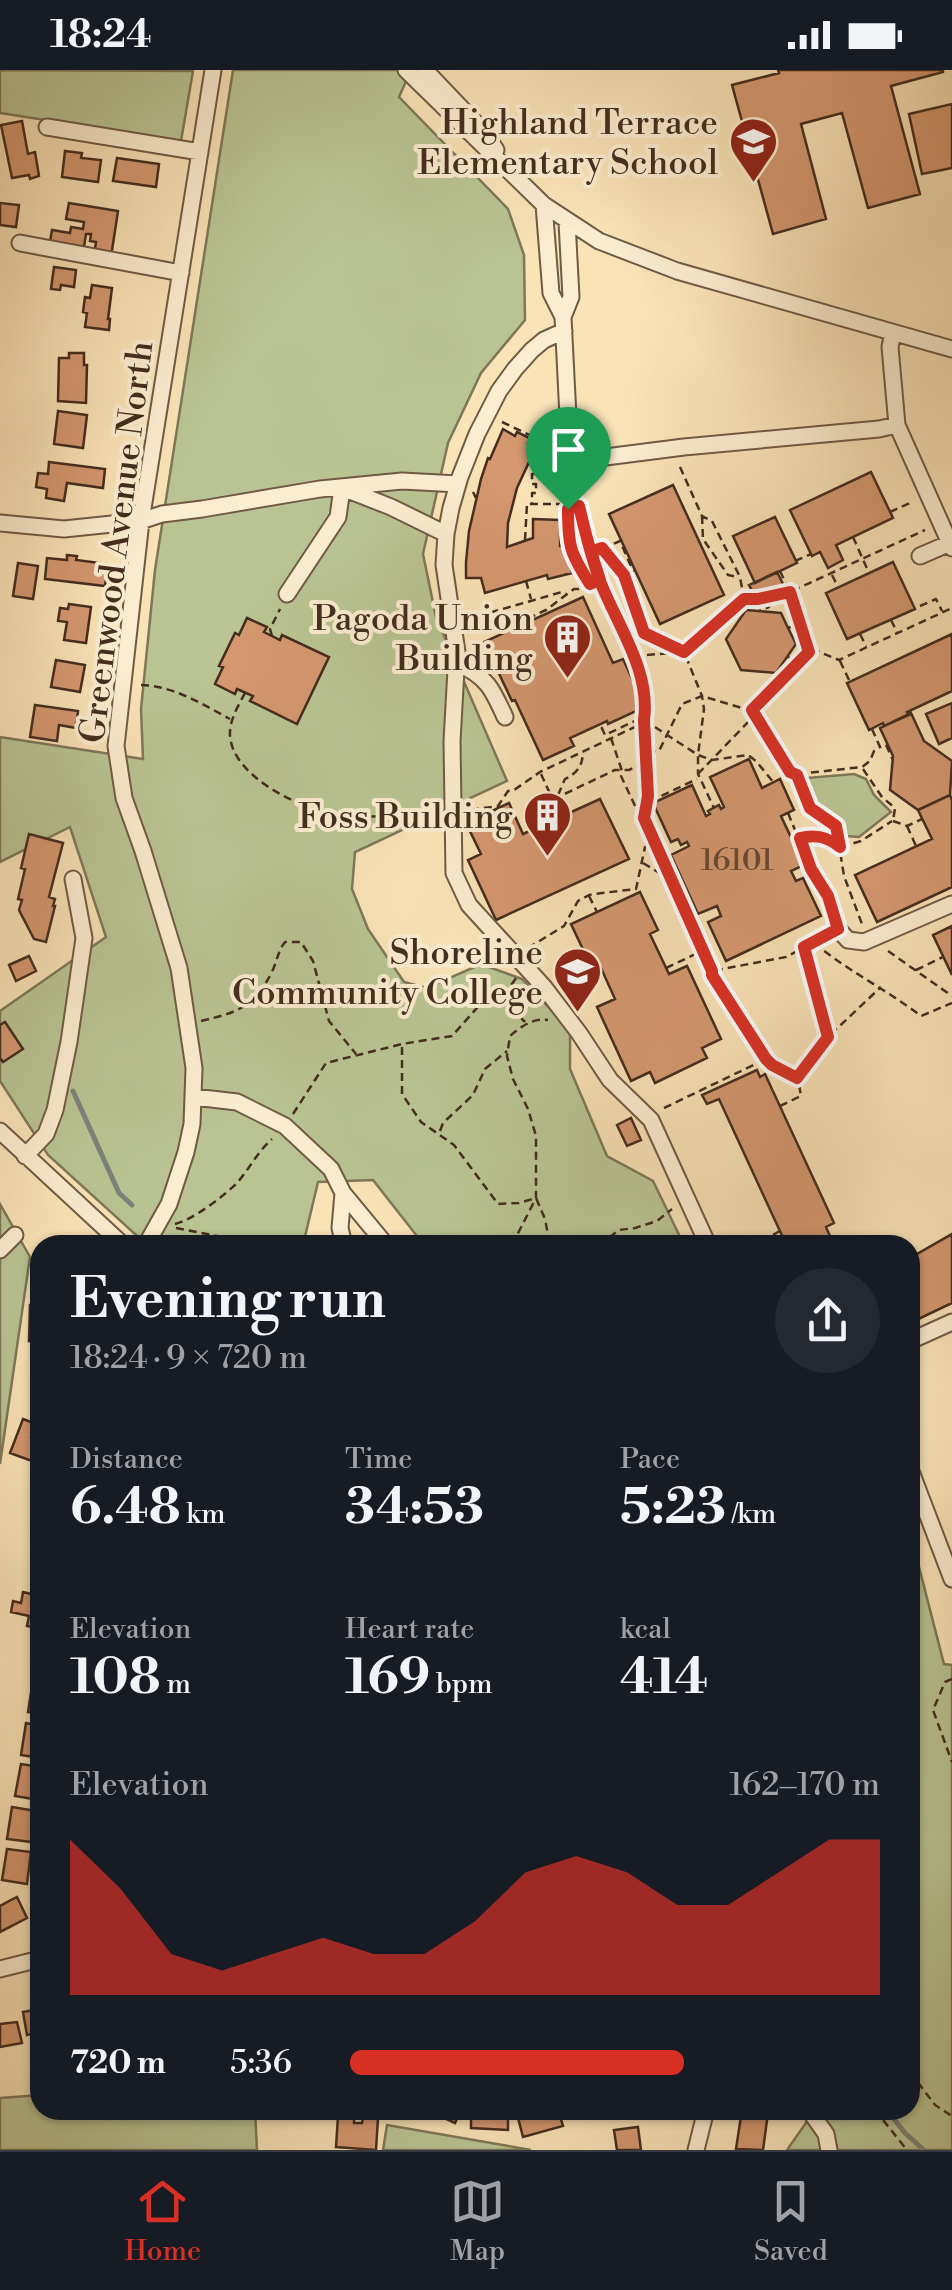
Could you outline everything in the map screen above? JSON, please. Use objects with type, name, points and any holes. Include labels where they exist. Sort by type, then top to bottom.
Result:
[{"type":"street","name":"Greenwood Avenue North","points":[[152,1235],[179,1178],[192,1124],[194,1068],[178,968],[124,798],[116,746],[142,521],[213,70]]},
{"type":"street","points":[[406,70],[518,182],[567,222],[598,241],[677,271],[952,349]]},
{"type":"street","points":[[425,70],[484,132],[518,182]]},
{"type":"street","points":[[46,127],[200,152]]},
{"type":"street","points":[[544,205],[550,293],[564,324]]},
{"type":"street","points":[[567,222],[570,297],[564,324],[570,452],[590,460],[897,425]]},
{"type":"street","points":[[20,243],[181,273]]},
{"type":"street","points":[[564,324],[507,379],[476,434],[446,534],[444,565],[457,643],[452,742],[454,873],[468,905],[544,987],[610,1080],[648,1116],[703,1235]]},
{"type":"street","points":[[893,333],[890,347],[897,425],[951,546],[920,556]]},
{"type":"street","points":[[1,527],[64,530],[142,521],[162,514],[285,494],[402,481],[458,484]]},
{"type":"street","points":[[342,488],[446,534]]},
{"type":"street","points":[[288,594],[338,517],[342,488]]},
{"type":"street","points":[[457,662],[491,686],[505,717]]},
{"type":"street","points":[[25,1156],[46,1134],[56,1110],[69,1042],[84,938],[73,879]]},
{"type":"street","points":[[828,896],[838,929],[848,940],[864,942],[952,904]]},
{"type":"street","points":[[194,1096],[237,1102],[285,1126],[330,1169],[378,1235]]},
{"type":"street","points":[[0,1131],[112,1235]]},
{"type":"street","points":[[342,1235],[344,1193]]},
{"type":"street","points":[[0,1250],[15,1235]]},
{"type":"street","points":[[920,1336],[952,1322]]},
{"type":"street","points":[[920,1496],[952,1578]]},
{"type":"street","points":[[0,1969],[30,1962]]},
{"type":"street","points":[[696,2150],[704,2120]]},
{"type":"street","points":[[817,2120],[826,2134],[829,2150]]},
{"type":"path","points":[[496,419],[538,439],[538,474],[532,474],[532,484],[536,484],[532,504]]},
{"type":"path","points":[[680,468],[702,516],[701,540],[728,575],[740,578]]},
{"type":"path","points":[[575,481],[600,580],[626,636],[642,684],[648,798],[644,818]]},
{"type":"path","points":[[890,512],[912,502]]},
{"type":"path","points":[[525,540],[526,504],[568,504],[568,536],[574,560],[590,584]]},
{"type":"path","points":[[568,509],[579,506]]},
{"type":"path","points":[[702,516],[712,520],[740,578],[744,599]]},
{"type":"path","points":[[636,664],[646,655],[684,652],[744,599],[790,592],[927,529]]},
{"type":"path","points":[[560,536],[568,536]]},
{"type":"path","points":[[852,537],[869,573]]},
{"type":"path","points":[[591,552],[620,540],[633,571],[624,575]]},
{"type":"path","points":[[602,548],[624,575],[644,633]]},
{"type":"path","points":[[795,561],[811,554]]},
{"type":"path","points":[[780,571],[809,652]]},
{"type":"path","points":[[832,573],[838,587]]},
{"type":"path","points":[[566,594],[476,616],[482,622],[516,624],[546,610],[574,589],[600,580]]},
{"type":"path","points":[[526,581],[531,600]]},
{"type":"path","points":[[272,636],[270,629],[288,594]]},
{"type":"path","points":[[920,606],[938,598],[942,612]]},
{"type":"path","points":[[758,599],[759,606],[769,607],[759,611]]},
{"type":"path","points":[[839,660],[952,608]]},
{"type":"path","points":[[891,620],[897,633]]},
{"type":"path","points":[[788,628],[799,623]]},
{"type":"path","points":[[626,636],[644,633],[684,652],[702,696],[699,776],[714,808]]},
{"type":"path","points":[[860,634],[866,648]]},
{"type":"path","points":[[648,798],[659,797],[699,776],[751,718],[752,710],[809,652],[817,651],[839,660],[850,682]]},
{"type":"path","points":[[787,656],[798,664]]},
{"type":"path","points":[[122,685],[157,686],[232,720]]},
{"type":"path","points":[[245,692],[232,720],[230,739],[241,762],[263,784],[300,804],[336,814],[392,816],[498,806],[508,791],[540,772],[644,720]]},
{"type":"path","points":[[647,754],[659,752],[682,704],[702,696],[752,710],[790,772],[797,775],[862,768],[874,751],[886,745],[893,760]]},
{"type":"path","points":[[600,724],[605,735],[637,720],[638,723]]},
{"type":"path","points":[[644,720],[712,760],[748,755],[774,782]]},
{"type":"path","points":[[872,729],[880,748]]},
{"type":"path","points":[[611,738],[621,776],[644,818],[712,975],[766,1059],[797,1078]]},
{"type":"path","points":[[555,798],[564,779],[576,774],[583,752]]},
{"type":"path","points":[[543,825],[535,808],[615,770],[647,762]]},
{"type":"path","points":[[840,847],[861,841],[893,820],[895,808],[882,797],[862,768]]},
{"type":"path","points":[[540,772],[555,798]]},
{"type":"path","points":[[797,775],[810,808],[836,826],[840,847]]},
{"type":"path","points":[[788,813],[811,869],[828,896]]},
{"type":"path","points":[[906,826],[922,819]]},
{"type":"path","points":[[893,820],[906,826],[916,846]]},
{"type":"path","points":[[800,838],[828,838],[840,847]]},
{"type":"path","points":[[526,951],[564,926],[573,907],[589,895],[636,889],[645,847],[653,843]]},
{"type":"path","points":[[642,863],[664,878],[668,876]]},
{"type":"path","points":[[589,895],[597,912]]},
{"type":"path","points":[[712,971],[786,956],[838,929]]},
{"type":"path","points":[[188,1024],[242,1009],[272,971],[285,942],[301,942],[313,960],[329,1021],[357,1055]]},
{"type":"path","points":[[812,942],[921,1016],[952,1003]]},
{"type":"path","points":[[804,947],[828,1037]]},
{"type":"path","points":[[666,968],[703,950]]},
{"type":"path","points":[[915,970],[943,957]]},
{"type":"path","points":[[502,999],[519,973]]},
{"type":"path","points":[[780,1106],[801,1096],[797,1078],[828,1037],[880,988]]},
{"type":"path","points":[[209,1235],[166,1227],[188,1221],[236,1183],[262,1147],[285,1126],[326,1063],[452,1036],[484,1000],[502,999],[526,1023]]},
{"type":"path","points":[[548,1235],[536,1198],[536,1136],[512,1080],[507,1056],[510,1036],[526,1023],[552,1021]]},
{"type":"path","points":[[402,1044],[402,1094],[421,1122],[454,1145],[498,1204],[536,1198]]},
{"type":"path","points":[[438,1134],[443,1122],[474,1095],[485,1069],[508,1050]]},
{"type":"path","points":[[658,1110],[766,1059]]},
{"type":"path","points":[[517,1235],[536,1198]]},
{"type":"path","points":[[612,1235],[657,1221],[686,1200]]},
{"type":"path","points":[[773,1235],[780,1232]]},
{"type":"path","points":[[952,1679],[946,1682],[933,1710],[952,1762]]},
{"type":"path","points":[[920,2085],[935,2105],[952,2116]]},
{"type":"path","points":[[882,2120],[907,2150]]},
{"type":"green space","points":[[0,70],[193,71],[181,141],[0,113]]},
{"type":"green space","points":[[233,70],[411,70],[399,97],[508,209],[524,255],[525,320],[481,373],[448,443],[423,554],[436,617],[507,781],[355,852],[352,889],[368,929],[404,982],[427,988],[481,964],[522,979],[570,1030],[570,1069],[607,1156],[653,1181],[679,1235],[416,1235],[373,1180],[318,1182],[305,1235],[136,1235],[48,1155],[0,1081],[0,1011],[106,937],[70,827],[0,862],[0,737],[143,759],[141,709],[155,570]]},
{"type":"green space","points":[[854,774],[866,779],[874,795],[891,812],[859,837],[845,836],[837,820],[814,804],[806,778]]},
{"type":"green space","points":[[0,1204],[30,1257],[0,1464]]},
{"type":"green space","points":[[920,1571],[944,1664],[952,1665],[952,2150],[787,2150],[808,2120],[920,2120]]},
{"type":"green space","points":[[30,2096],[30,2120],[256,2120],[257,2150],[0,2150],[0,2098]]},
{"type":"green space","points":[[387,2125],[531,2150],[383,2150]]},
{"type":"building","points":[[778,70],[943,70],[891,86],[920,194],[868,208],[842,113],[801,124],[826,219],[773,234],[732,85],[779,73]]},
{"type":"building","points":[[952,104],[952,168],[922,174],[909,114]]},
{"type":"building","points":[[22,121],[28,154],[35,152],[39,176],[30,179],[29,175],[12,178],[1,125]]},
{"type":"building","points":[[65,151],[101,160],[98,182],[62,177]]},
{"type":"building","points":[[117,158],[159,164],[156,187],[113,181]]},
{"type":"building","points":[[0,203],[19,205],[16,227],[0,225]]},
{"type":"building","points":[[69,203],[118,211],[111,257],[94,255],[96,242],[90,241],[91,234],[86,234],[83,253],[49,247],[52,230],[70,233],[71,227],[83,229],[84,222],[66,219]]},
{"type":"building","points":[[54,267],[76,270],[74,287],[61,285],[60,290],[51,289]]},
{"type":"building","points":[[92,285],[112,288],[109,330],[85,327],[85,297],[90,298]]},
{"type":"building","points":[[69,353],[84,353],[86,403],[58,401],[59,358],[69,358]]},
{"type":"building","points":[[58,411],[87,415],[83,448],[54,444]]},
{"type":"building","points":[[503,429],[531,439],[528,443],[536,447],[517,488],[508,523],[507,547],[533,538],[533,519],[560,520],[560,546],[564,545],[572,573],[548,579],[547,575],[485,593],[481,578],[466,578],[469,531],[488,458]]},
{"type":"building","points":[[49,462],[105,469],[103,488],[67,483],[64,501],[46,498],[47,489],[36,487],[38,473],[48,474]]},
{"type":"building","points":[[871,472],[893,518],[836,545],[843,560],[828,568],[820,552],[812,556],[790,510]]},
{"type":"building","points":[[673,485],[724,595],[660,624],[609,514]]},
{"type":"building","points":[[775,517],[797,563],[755,583],[733,536]]},
{"type":"building","points":[[67,555],[108,564],[105,586],[45,579],[47,558],[67,560]]},
{"type":"building","points":[[893,562],[915,609],[847,639],[826,593]]},
{"type":"building","points":[[18,563],[38,566],[33,599],[13,596]]},
{"type":"building","points":[[777,572],[784,586],[754,594],[749,585]]},
{"type":"building","name":"Pagoda Union Building","points":[[583,597],[613,663],[623,659],[645,707],[570,738],[574,746],[543,760],[484,642]]},
{"type":"building","points":[[69,604],[91,607],[86,643],[64,640],[67,622],[58,621],[60,608],[68,609]]},
{"type":"building","points":[[746,610],[781,613],[796,644],[776,673],[741,670],[726,639]]},
{"type":"building","points":[[247,618],[267,627],[264,632],[280,640],[282,635],[329,657],[297,724],[250,701],[253,696],[237,689],[235,694],[215,684],[235,633],[239,635]]},
{"type":"building","points":[[952,634],[952,691],[907,712],[909,715],[869,730],[847,683]]},
{"type":"building","points":[[56,660],[85,665],[80,692],[51,687]]},
{"type":"building","points":[[952,703],[952,738],[939,744],[926,714]]},
{"type":"building","points":[[35,705],[78,711],[76,728],[59,725],[57,741],[30,737]]},
{"type":"building","points":[[911,713],[924,741],[952,761],[950,795],[918,810],[890,790],[893,756],[880,728]]},
{"type":"building","points":[[749,759],[762,788],[780,779],[794,810],[781,816],[804,865],[791,871],[796,881],[803,878],[821,916],[726,961],[708,922],[721,916],[717,906],[698,914],[671,855],[689,846],[687,842],[681,845],[678,839],[671,842],[653,803],[692,785],[706,816],[719,805],[724,807],[710,777]]},
{"type":"building","points":[[950,795],[952,887],[877,922],[855,875],[932,839],[918,810]]},
{"type":"building","name":"Foss Building","points":[[600,799],[629,859],[496,920],[468,860],[481,854],[466,823],[509,803],[523,834]]},
{"type":"building","points":[[29,834],[63,843],[49,897],[55,899],[55,906],[46,942],[34,939],[19,910],[25,869],[21,868]]},
{"type":"building","points":[[640,892],[658,930],[650,934],[669,974],[687,966],[721,1039],[702,1048],[707,1058],[655,1083],[650,1072],[631,1081],[597,1007],[615,999],[597,959],[589,962],[571,924]]},
{"type":"building","points":[[952,926],[952,975],[933,935]]},
{"type":"building","points":[[29,956],[36,971],[16,981],[9,965]]},
{"type":"building","points":[[5,1022],[23,1049],[3,1062],[0,1025]]},
{"type":"building","points":[[757,1070],[760,1077],[765,1074],[834,1223],[826,1227],[830,1235],[782,1235],[719,1099],[707,1104],[702,1095]]},
{"type":"building","points":[[631,1118],[641,1140],[627,1146],[617,1125]]},
{"type":"building","points":[[952,1234],[952,1303],[920,1318],[920,1252]]},
{"type":"building","points":[[23,1419],[30,1422],[30,1460],[10,1453]]},
{"type":"building","points":[[23,1592],[30,1594],[30,1626],[29,1616],[11,1612],[13,1601],[21,1603]]},
{"type":"building","points":[[26,1723],[30,1724],[30,1756],[21,1755]]},
{"type":"building","points":[[21,1764],[30,1765],[30,1798],[15,1796]]},
{"type":"building","points":[[12,1807],[30,1810],[30,1842],[7,1839]]},
{"type":"building","points":[[7,1849],[30,1852],[27,1884],[2,1880]]},
{"type":"building","points":[[17,1897],[27,1918],[0,1932],[0,1906]]},
{"type":"building","points":[[30,2011],[30,2034],[27,2035],[23,2012]]},
{"type":"building","points":[[17,2022],[22,2043],[0,2047],[0,2024]]},
{"type":"building","points":[[338,2120],[362,2123],[378,2120],[376,2150],[336,2147]]},
{"type":"building","points":[[471,2120],[508,2120],[508,2130],[471,2128]]},
{"type":"building","points":[[519,2120],[561,2120],[563,2126],[523,2137]]},
{"type":"building","points":[[740,2120],[767,2120],[763,2150],[736,2149]]},
{"type":"building","points":[[638,2127],[641,2150],[617,2150],[614,2130]]},
{"type":"waterway","points":[[73,1091],[119,1193],[132,1205]]},
{"type":"waterway","points":[[895,2120],[924,2150]]},
{"type":"place","name":"Highland Terrace Elementary School","points":[[753,184]]},
{"type":"place","name":"Pagoda Union Building","points":[[568,680]]},
{"type":"place","name":"Foss Building","points":[[548,858]]},
{"type":"place","name":"Shoreline Community College","points":[[578,1014]]},
{"type":"route","points":[[568,509],[570,550],[590,584],[600,580],[591,552],[602,548],[624,575],[644,633],[684,652],[744,599],[790,592],[809,652],[752,710],[790,772],[797,775],[810,808],[836,826],[840,847],[828,838],[800,838],[811,869],[828,896],[838,929],[804,947],[828,1037],[797,1078],[766,1059],[712,975],[653,843],[644,818],[648,796],[642,684],[626,636],[600,580],[591,552],[586,535],[579,506],[568,509]]}]
